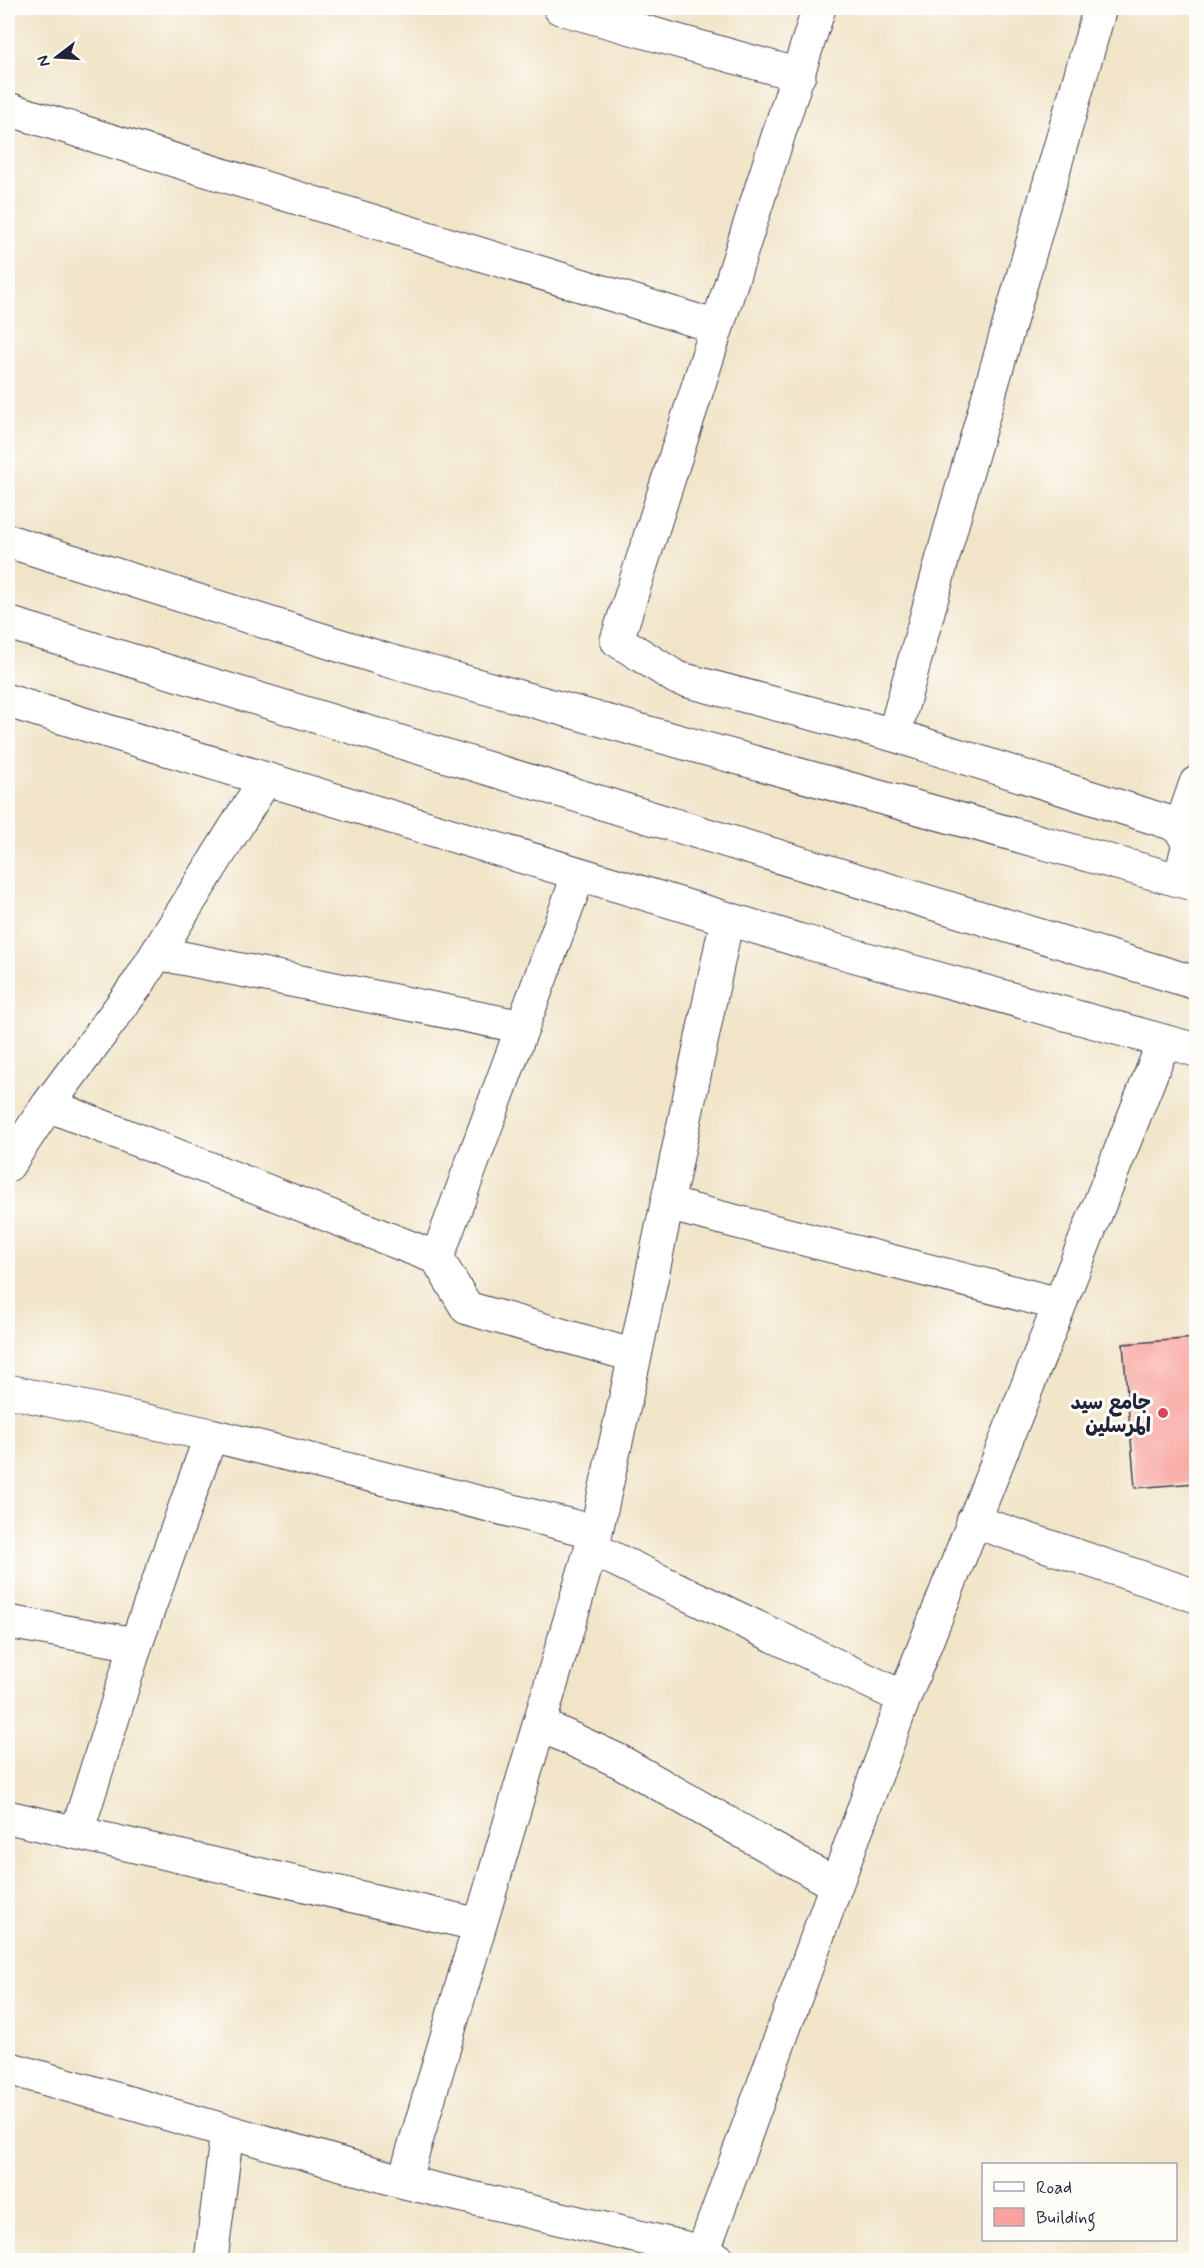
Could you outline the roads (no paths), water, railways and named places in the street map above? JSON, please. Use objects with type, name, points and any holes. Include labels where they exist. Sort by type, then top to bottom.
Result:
[{"type":"street","points":[[560,8],[799,75]]},
{"type":"street","points":[[8,542],[386,660],[1188,883],[1189,843],[1180,829],[1171,823],[894,735],[677,678],[617,640],[819,8]]},
{"type":"street","points":[[894,735],[1100,8]]},
{"type":"street","points":[[8,109],[717,327]]},
{"type":"street","points":[[8,622],[1197,983]]},
{"type":"street","points":[[8,701],[727,918],[1197,1050]]},
{"type":"street","points":[[8,1165],[48,1105],[139,982],[266,780]]},
{"type":"street","points":[[1180,829],[1197,783]]},
{"type":"street","points":[[437,1258],[579,874]]},
{"type":"street","points":[[404,2182],[594,1540],[727,918]]},
{"type":"street","points":[[157,953],[523,1027]]},
{"type":"street","points":[[8,2068],[404,2182],[707,2258],[836,1885],[904,1698],[1164,1041]]},
{"type":"street","points":[[48,1105],[437,1258],[467,1308],[635,1356]]},
{"type":"street","points":[[667,1204],[1059,1304]]},
{"type":"street","points":[[8,1391],[211,1435],[594,1540],[904,1698]]},
{"type":"street","points":[[77,1832],[136,1644],[211,1435]]},
{"type":"street","points":[[974,1521],[1197,1596]]},
{"type":"street","points":[[8,1622],[136,1644]]},
{"type":"street","points":[[539,1724],[619,1761],[836,1885]]},
{"type":"street","points":[[8,1817],[480,1925]]},
{"type":"street","points":[[211,2260],[227,2131]]},
{"type":"place","name":"جامع سيد المرسلين","points":[[1163,1413]]}]
